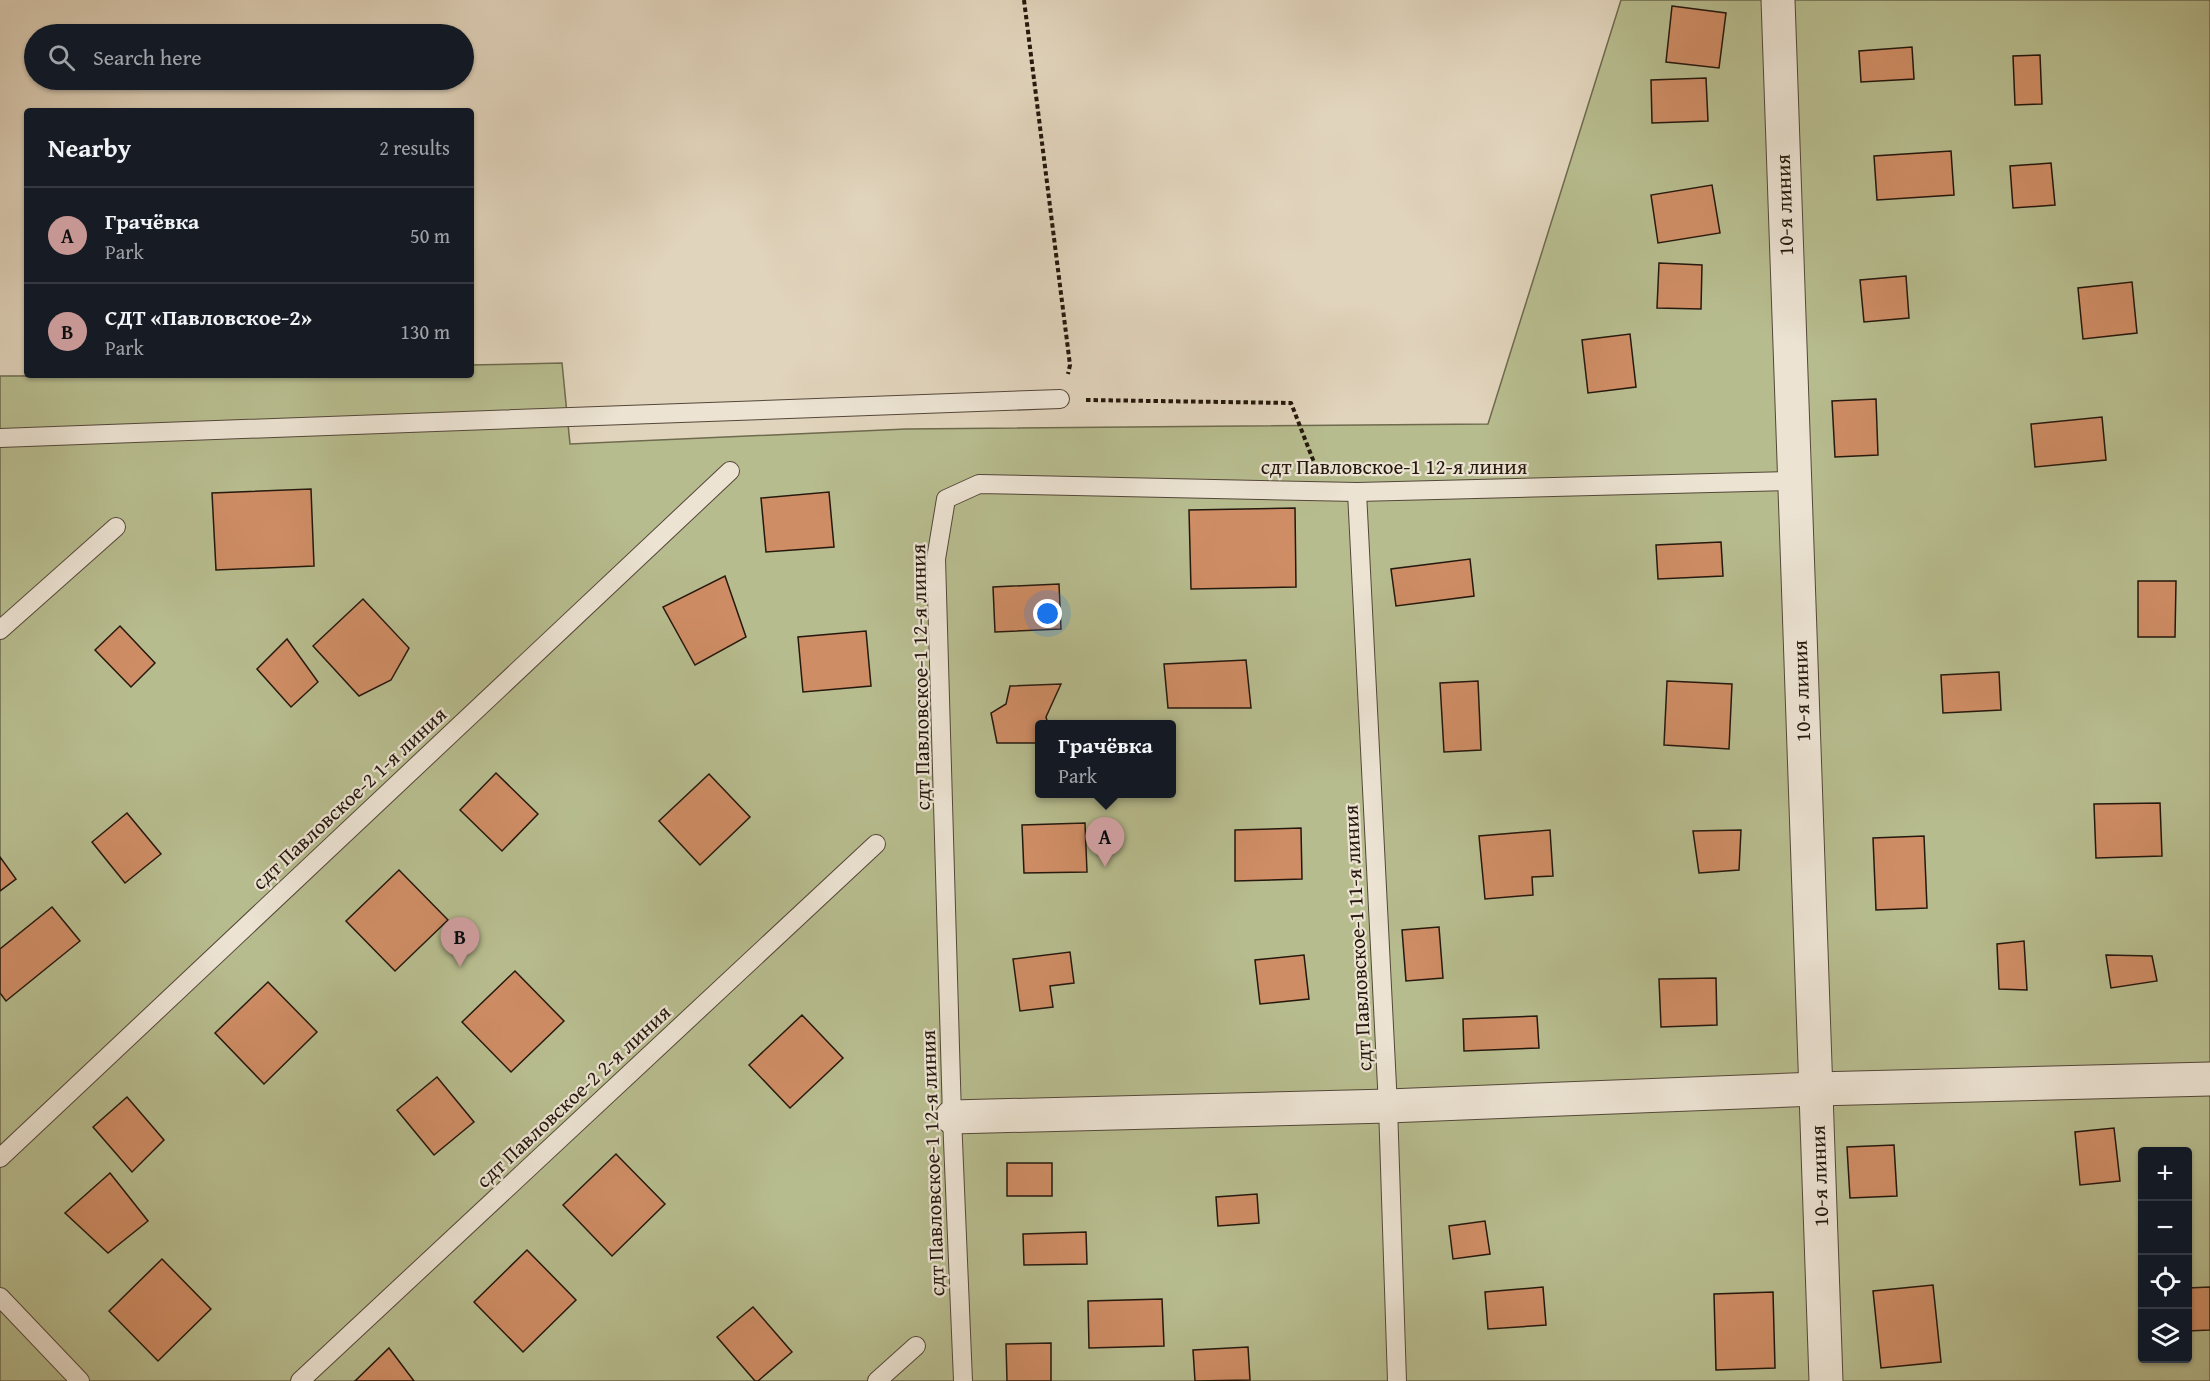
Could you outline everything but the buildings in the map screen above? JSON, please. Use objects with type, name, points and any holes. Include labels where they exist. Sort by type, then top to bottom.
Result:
[{"type":"street","name":"10-я линия","points":[[1778,0],[1826,1381]]},
{"type":"street","points":[[952,1117],[1388,1106],[1816,1089],[2210,1079]]},
{"type":"lane","points":[[0,438],[1060,399]]},
{"type":"lane","name":"сдт Павловское-2 1-я линия","points":[[0,1158],[730,471]]},
{"type":"lane","name":"сдт Павловское-1 12-я линия","points":[[963,1381],[952,1117],[936,559],[946,499],[979,484],[1357,492],[1793,481]]},
{"type":"lane","name":"сдт Павловское-1 11-я линия","points":[[1357,492],[1388,1106],[1397,1381]]},
{"type":"lane","points":[[0,630],[116,527]]},
{"type":"lane","name":"сдт Павловское-2 2-я линия","points":[[300,1381],[876,844]]},
{"type":"lane","points":[[0,1297],[80,1381]]},
{"type":"lane","points":[[877,1381],[916,1346]]},
{"type":"path","points":[[1024,0],[1070,365],[1060,399],[1292,403],[1325,492]]},
{"type":"green space","points":[[1621,0],[2210,0],[2210,1381],[0,1381],[0,376],[24,376],[24,378],[474,378],[474,365],[562,363],[570,444],[906,429],[1488,424]]},
{"type":"place","name":"Грачёвка","points":[[1105,867]]},
{"type":"place","name":"СДТ «Павловское-2»","points":[[460,967]]}]
